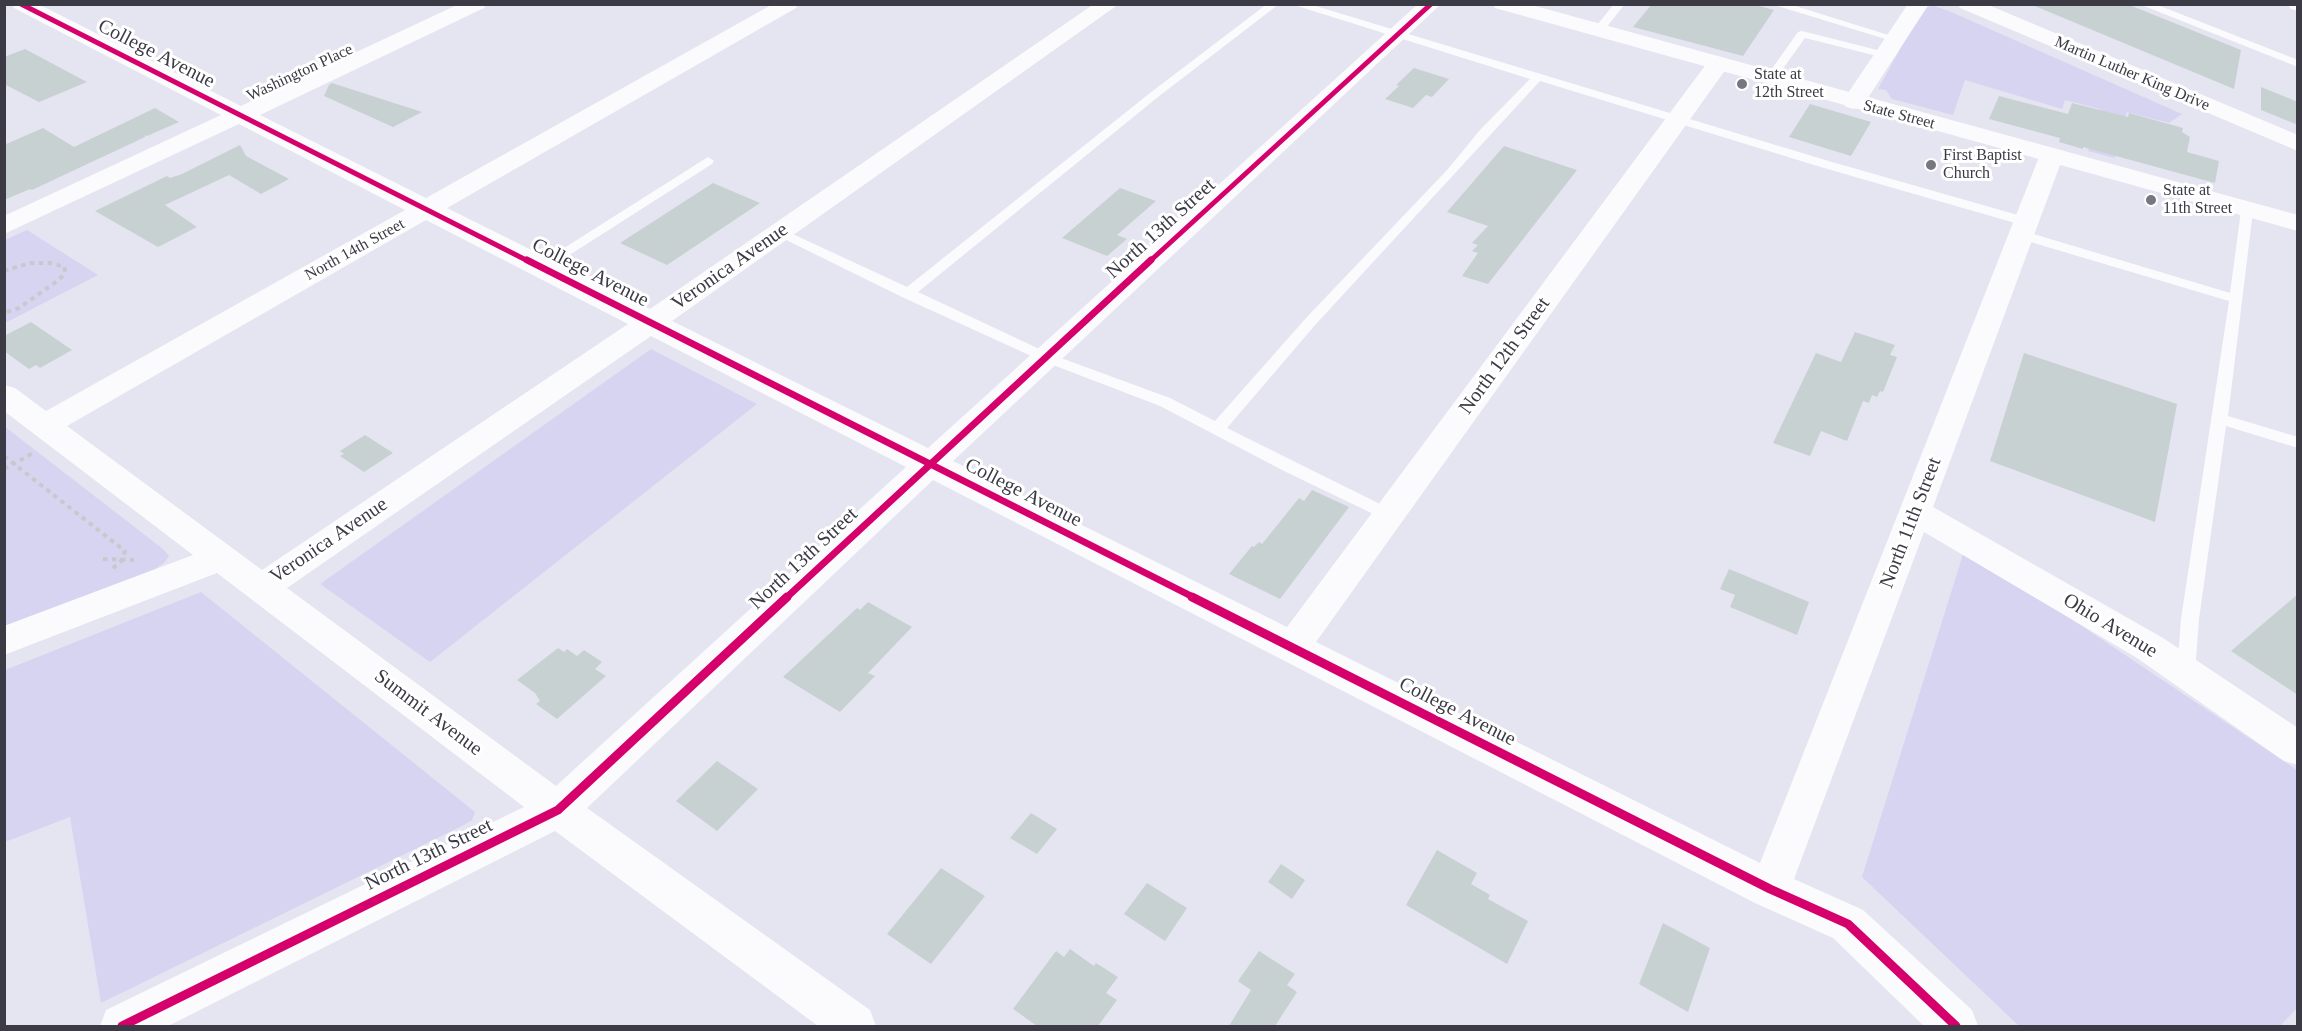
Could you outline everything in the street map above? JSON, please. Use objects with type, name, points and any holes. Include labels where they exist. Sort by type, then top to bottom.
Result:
[{"type":"street","name":"Washington Place","points":[[4,226],[477,4]]},
{"type":"street","name":"North 14th Street","points":[[46,424],[789,4]]},
{"type":"street","name":"Veronica Avenue","points":[[261,588],[651,322],[1109,4]]},
{"type":"street","name":"North 13th Street","points":[[122,1026],[558,810],[1045,357],[1431,4]]},
{"type":"street","name":"State Street","points":[[1502,4],[2247,211],[2298,223]]},
{"type":"street","points":[[1854,102],[1919,4]]},
{"type":"street","name":"Martin Luther King Drive","points":[[1967,4],[2298,144]]},
{"type":"street","name":"College Avenue","points":[[23,9],[241,115],[1770,889],[1848,924],[1956,1026]]},
{"type":"street","name":"North 12th Street","points":[[1292,647],[1718,64]]},
{"type":"street","name":"North 11th Street","points":[[1770,889],[2052,157]]},
{"type":"street","name":"Summit Avenue","points":[[4,395],[46,424],[558,810],[854,1026]]},
{"type":"street","name":"Ohio Avenue","points":[[1916,512],[2150,648],[2298,749]]},
{"type":"street","points":[[4,642],[222,558]]},
{"type":"lane","points":[[908,294],[1154,95],[1274,4]]},
{"type":"lane","points":[[1296,4],[1850,171],[2236,299]]},
{"type":"lane","points":[[1597,32],[1620,4]]},
{"type":"lane","points":[[1776,4],[1890,47]]},
{"type":"lane","points":[[2144,4],[2298,64]]},
{"type":"lane","points":[[1770,79],[1802,34],[1890,47]]},
{"type":"lane","points":[[1217,429],[1311,321],[1538,77]]},
{"type":"lane","points":[[541,267],[708,161]]},
{"type":"lane","points":[[2186,673],[2190,619],[2220,419],[2247,211]]},
{"type":"lane","points":[[779,233],[1045,357],[1137,390],[1389,515]]},
{"type":"lane","points":[[2220,419],[2298,443]]},
{"type":"path","points":[[4,271],[30,263],[50,263],[65,267],[64,275],[53,284],[19,308],[4,313]]},
{"type":"path","points":[[4,456],[125,551],[121,561],[103,559]]},
{"type":"path","points":[[4,469],[15,463]]},
{"type":"shaded area","points":[[1934,6],[2182,114],[2169,123],[2127,112],[2115,158],[2088,151],[2100,109],[2065,100],[2062,109],[1965,80],[1953,115],[1892,99],[1886,90],[1878,89],[1923,8]]},
{"type":"shaded area","points":[[27,230],[98,275],[5,323],[5,240]]},
{"type":"shaded area","points":[[651,349],[757,404],[430,662],[320,584]]},
{"type":"shaded area","points":[[4,426],[163,549],[169,556],[164,563],[155,569],[5,627]]},
{"type":"shaded area","points":[[1965,548],[2297,770],[2297,1008],[2280,1026],[2019,1026],[1862,877]]},
{"type":"shaded area","points":[[201,592],[475,812],[472,820],[464,825],[101,1003],[70,817],[5,842],[5,670]]},
{"type":"building","points":[[1652,4],[1752,4],[1774,10],[1743,56],[1633,27]]},
{"type":"building","points":[[2030,4],[2127,4],[2241,50],[2234,89]]},
{"type":"building","points":[[25,49],[87,82],[39,102],[4,84],[4,57]]},
{"type":"building","points":[[1414,68],[1449,79],[1432,97],[1426,95],[1413,108],[1385,99],[1399,86],[1396,85]]},
{"type":"building","points":[[332,83],[422,112],[393,127],[324,96]]},
{"type":"building","points":[[2261,87],[2298,102],[2298,125],[2261,110]]},
{"type":"building","points":[[1999,96],[2068,114],[2072,103],[2128,117],[2129,113],[2183,128],[2182,132],[2190,137],[2187,152],[2219,161],[2215,183],[2083,147],[2083,149],[2059,142],[2060,138],[1989,119]]},
{"type":"building","points":[[1810,104],[1871,122],[1851,156],[1789,137]]},
{"type":"building","points":[[155,108],[179,122],[145,135],[32,190],[4,200],[4,145],[43,128],[74,147]]},
{"type":"building","points":[[240,145],[246,156],[289,179],[261,194],[229,175],[165,205],[197,227],[158,247],[95,211],[167,176],[170,178],[182,174]]},
{"type":"building","points":[[1504,146],[1577,170],[1488,284],[1462,276],[1478,253],[1472,251],[1478,245],[1472,243],[1488,226],[1447,212]]},
{"type":"building","points":[[713,183],[760,203],[667,265],[620,243]]},
{"type":"building","points":[[1120,188],[1156,201],[1117,235],[1127,239],[1107,256],[1062,238]]},
{"type":"building","points":[[31,322],[72,350],[40,368],[36,365],[29,369],[4,351],[4,336]]},
{"type":"building","points":[[1855,332],[1895,345],[1890,355],[1897,357],[1883,392],[1880,391],[1877,397],[1872,395],[1869,403],[1863,401],[1847,441],[1821,431],[1810,456],[1773,443],[1816,353],[1841,362]]},
{"type":"building","points":[[2024,353],[2177,404],[2155,522],[1990,461]]},
{"type":"building","points":[[365,435],[393,453],[364,472],[340,456],[344,454],[340,451]]},
{"type":"building","points":[[1312,490],[1349,507],[1280,599],[1229,574],[1252,546],[1254,547],[1259,542],[1262,544],[1299,498],[1304,501]]},
{"type":"building","points":[[1729,569],[1809,602],[1797,635],[1730,607],[1735,595],[1720,589]]},
{"type":"building","points":[[2298,594],[2298,695],[2231,651]]},
{"type":"building","points":[[868,602],[912,627],[868,673],[875,676],[840,712],[783,677],[857,608],[860,610]]},
{"type":"building","points":[[558,648],[564,652],[567,649],[577,656],[584,650],[602,662],[595,669],[606,676],[557,719],[536,704],[540,701],[535,693],[517,680]]},
{"type":"building","points":[[717,761],[758,789],[717,831],[676,801]]},
{"type":"building","points":[[1031,813],[1057,829],[1037,854],[1010,838]]},
{"type":"building","points":[[1437,850],[1477,873],[1471,884],[1490,895],[1488,899],[1528,921],[1507,964],[1406,905]]},
{"type":"building","points":[[1281,864],[1305,880],[1292,899],[1268,882]]},
{"type":"building","points":[[941,868],[985,896],[931,964],[887,934]]},
{"type":"building","points":[[1147,883],[1187,908],[1165,941],[1124,914]]},
{"type":"building","points":[[1663,923],[1710,948],[1688,1012],[1639,984]]},
{"type":"building","points":[[1070,949],[1094,966],[1096,963],[1118,977],[1106,993],[1117,1000],[1098,1026],[1037,1026],[1013,1009],[1056,951],[1064,957]]},
{"type":"building","points":[[1259,951],[1295,974],[1287,985],[1297,992],[1275,1026],[1229,1026],[1251,990],[1238,981]]},
{"type":"cycle path","points":[[21,4],[1770,889],[1848,924],[1956,1026]]},
{"type":"cycle path","points":[[122,1026],[558,810],[1045,357],[1431,4]]},
{"type":"place","name":"State at 12th Street","points":[[1742,84]]},
{"type":"place","name":"First Baptist Church","points":[[1931,165]]},
{"type":"place","name":"State at 11th Street","points":[[2151,200]]}]
